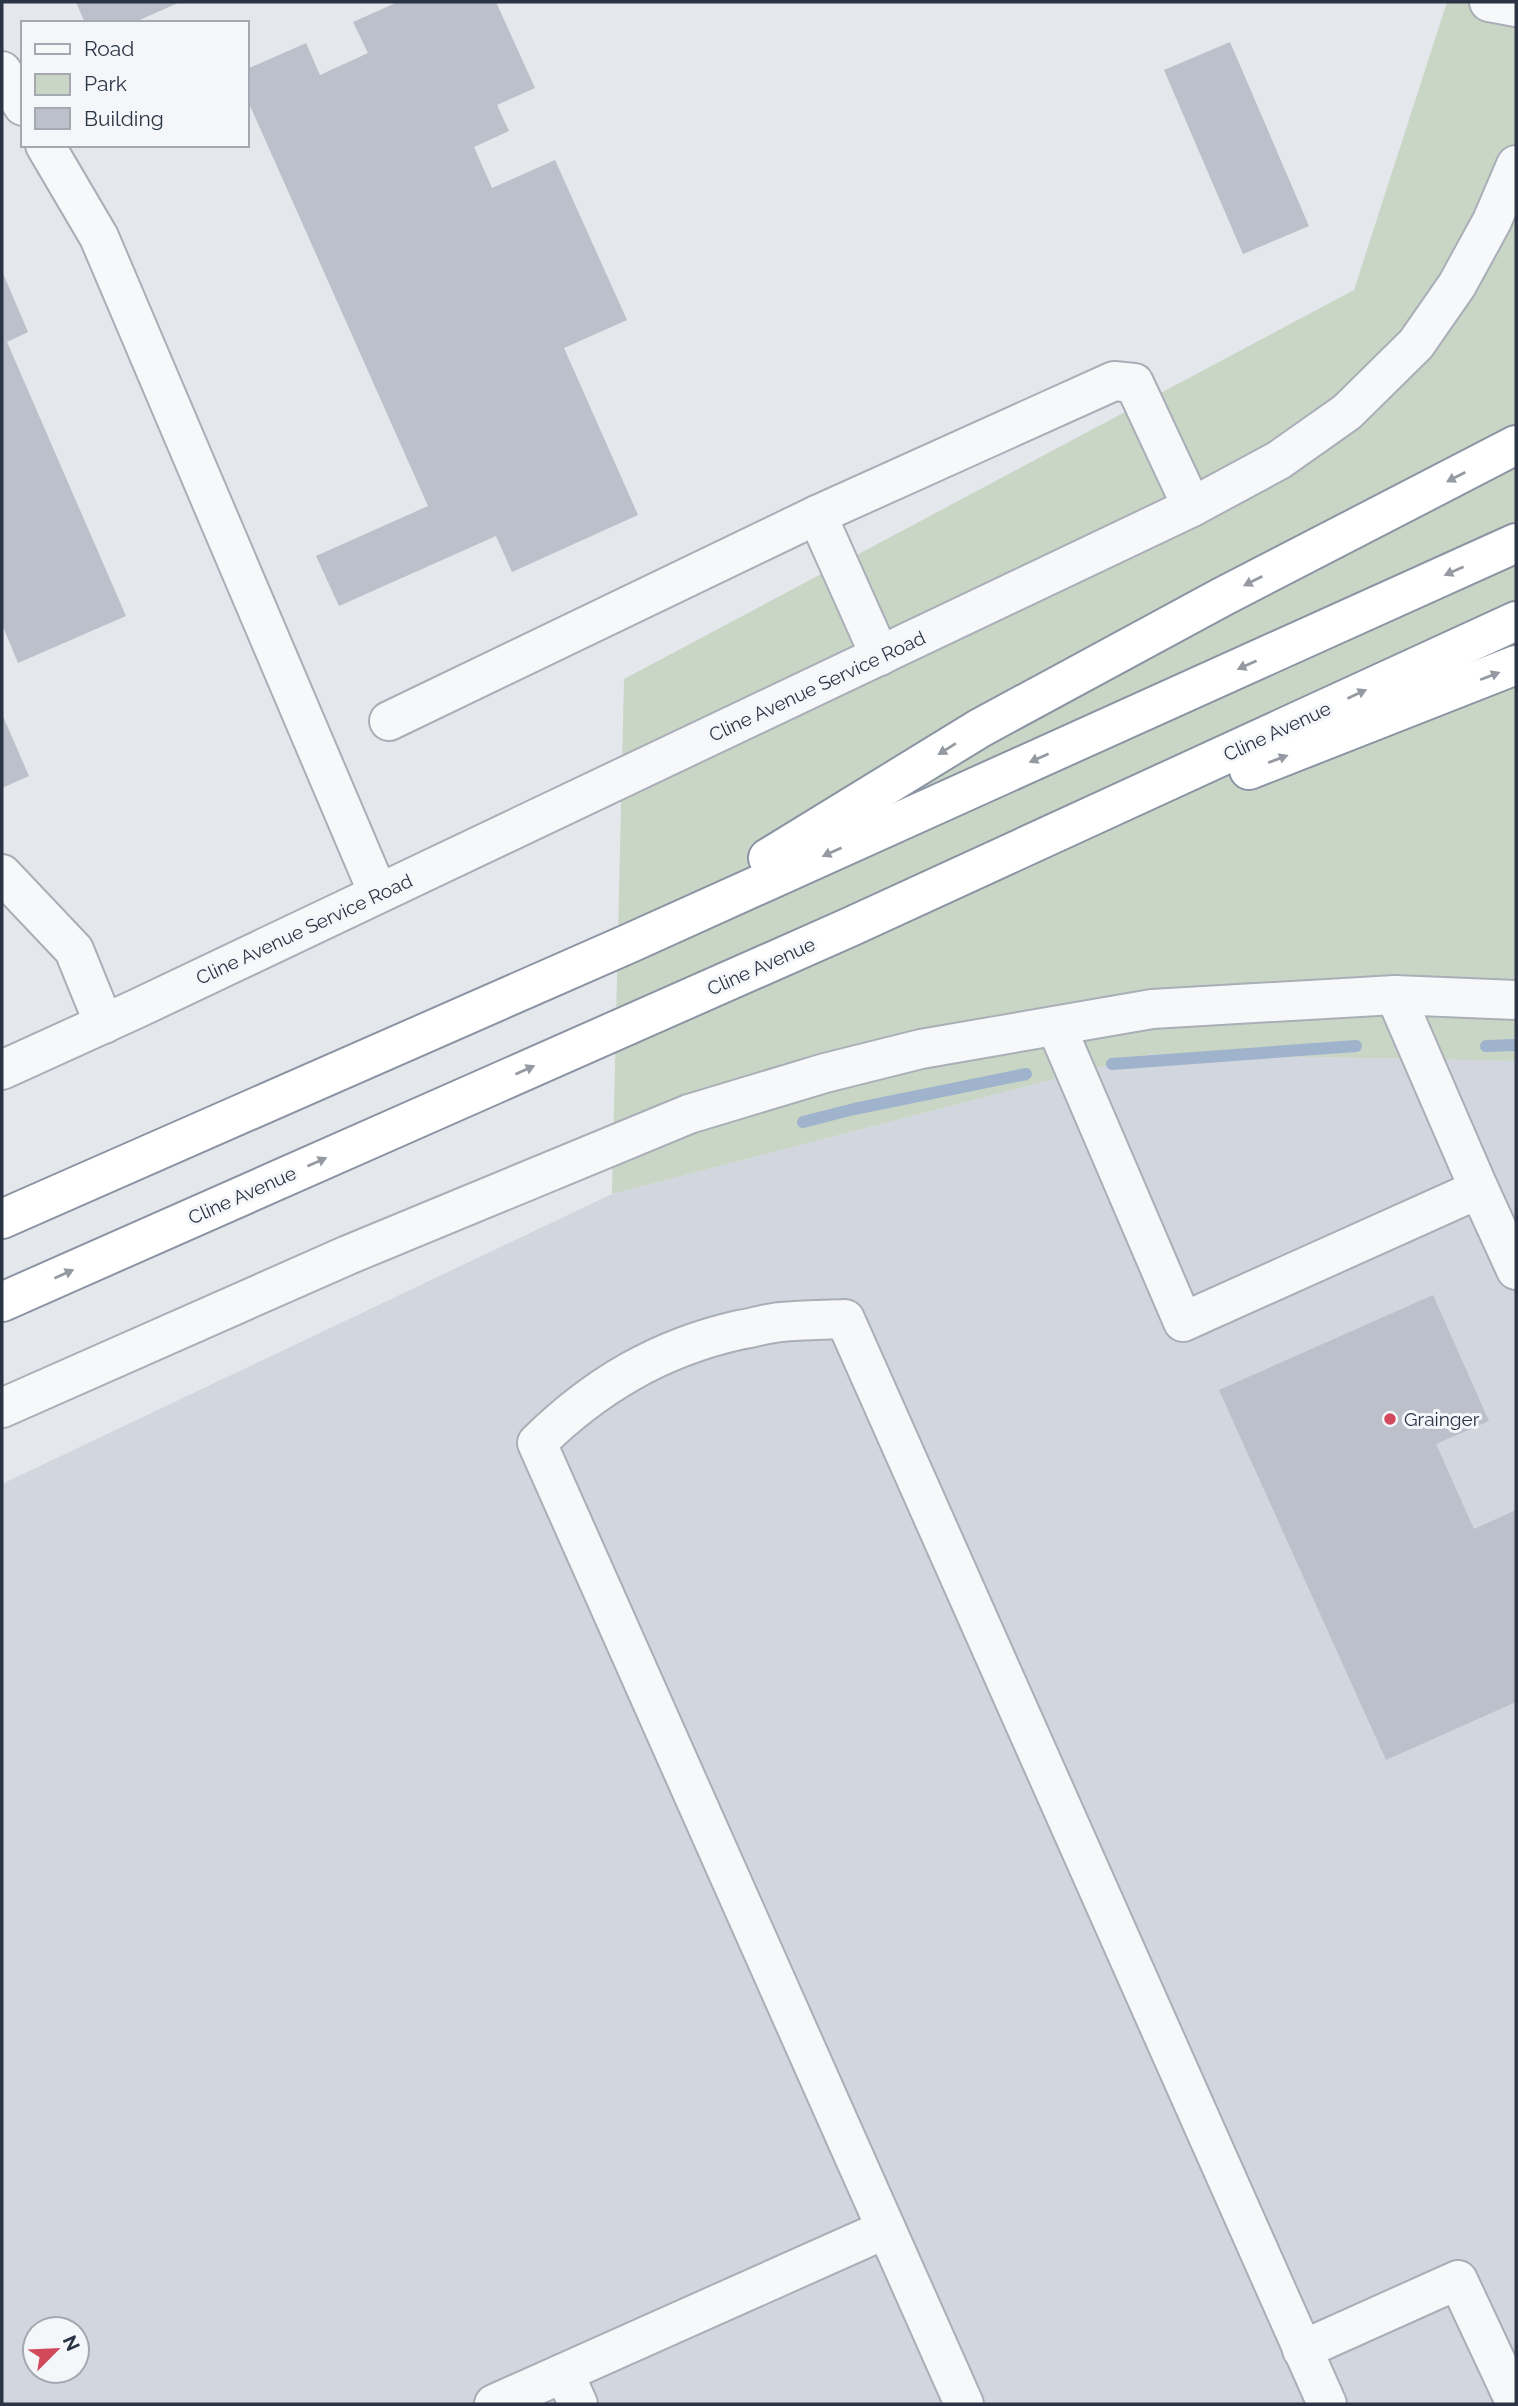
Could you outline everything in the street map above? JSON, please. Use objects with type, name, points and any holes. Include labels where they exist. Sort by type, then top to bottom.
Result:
[{"type":"highway","points":[[630,943],[980,728],[1222,597],[1516,445]]},
{"type":"highway","points":[[2,1219],[630,943],[1516,543]]},
{"type":"highway","name":"Cline Avenue","points":[[2,1301],[850,927],[1516,621]]},
{"type":"highway","points":[[850,927],[1516,665]]},
{"type":"street","points":[[1489,2],[1516,7]]},
{"type":"street","points":[[2,71],[21,103]]},
{"type":"street","points":[[46,147],[99,237],[379,894]]},
{"type":"street","name":"Cline Avenue Service Road","points":[[2,1070],[379,894],[1192,507],[1279,460],[1347,412],[1416,344],[1457,285],[1492,221],[1516,165]]},
{"type":"street","points":[[389,721],[817,515],[1114,381],[1134,383],[1192,507]]},
{"type":"street","points":[[817,515],[880,656]]},
{"type":"street","points":[[2,874],[74,950],[104,1024]]},
{"type":"street","points":[[2,1408],[348,1255],[689,1114],[825,1073],[921,1049],[1152,1009],[1395,995],[1516,1000]]},
{"type":"street","points":[[1395,995],[1516,1270]]},
{"type":"street","points":[[1056,1026],[1183,1322],[1479,1189]]},
{"type":"street","points":[[964,2404],[537,1443],[567,1414],[607,1385],[664,1353],[716,1336],[778,1322],[845,1319],[1326,2404]]},
{"type":"street","points":[[494,2404],[571,2389],[886,2229]]},
{"type":"street","points":[[1302,2350],[1458,2280],[1516,2404]]},
{"type":"shaded area","points":[[1151,1054],[1516,1061],[1516,2404],[2,2404],[2,1484],[612,1194]]},
{"type":"green space","points":[[1447,2],[1516,2],[1516,1061],[1151,1054],[612,1194],[624,679],[1354,290]]},
{"type":"building","points":[[76,2],[180,2],[137,21],[84,21]]},
{"type":"building","points":[[398,2],[496,2],[535,88],[497,105],[509,131],[474,147],[492,188],[555,160],[627,320],[564,348],[638,515],[512,572],[496,536],[339,606],[316,556],[428,506],[248,101],[248,69],[306,43],[320,75],[368,53],[353,22]]},
{"type":"building","points":[[1230,42],[1309,226],[1243,254],[1164,70]]},
{"type":"building","points":[[2,271],[28,332],[7,342],[126,616],[18,663],[2,624]]},
{"type":"building","points":[[2,714],[29,776],[2,788]]},
{"type":"building","points":[[1433,1295],[1489,1421],[1436,1444],[1474,1529],[1516,1510],[1516,1702],[1386,1760],[1219,1390]]},
{"type":"waterway","points":[[1486,1046],[1516,1045]]},
{"type":"waterway","points":[[1112,1064],[1356,1046]]},
{"type":"waterway","points":[[803,1122],[1026,1074]]},
{"type":"place","name":"Grainger","points":[[1390,1419]]}]
